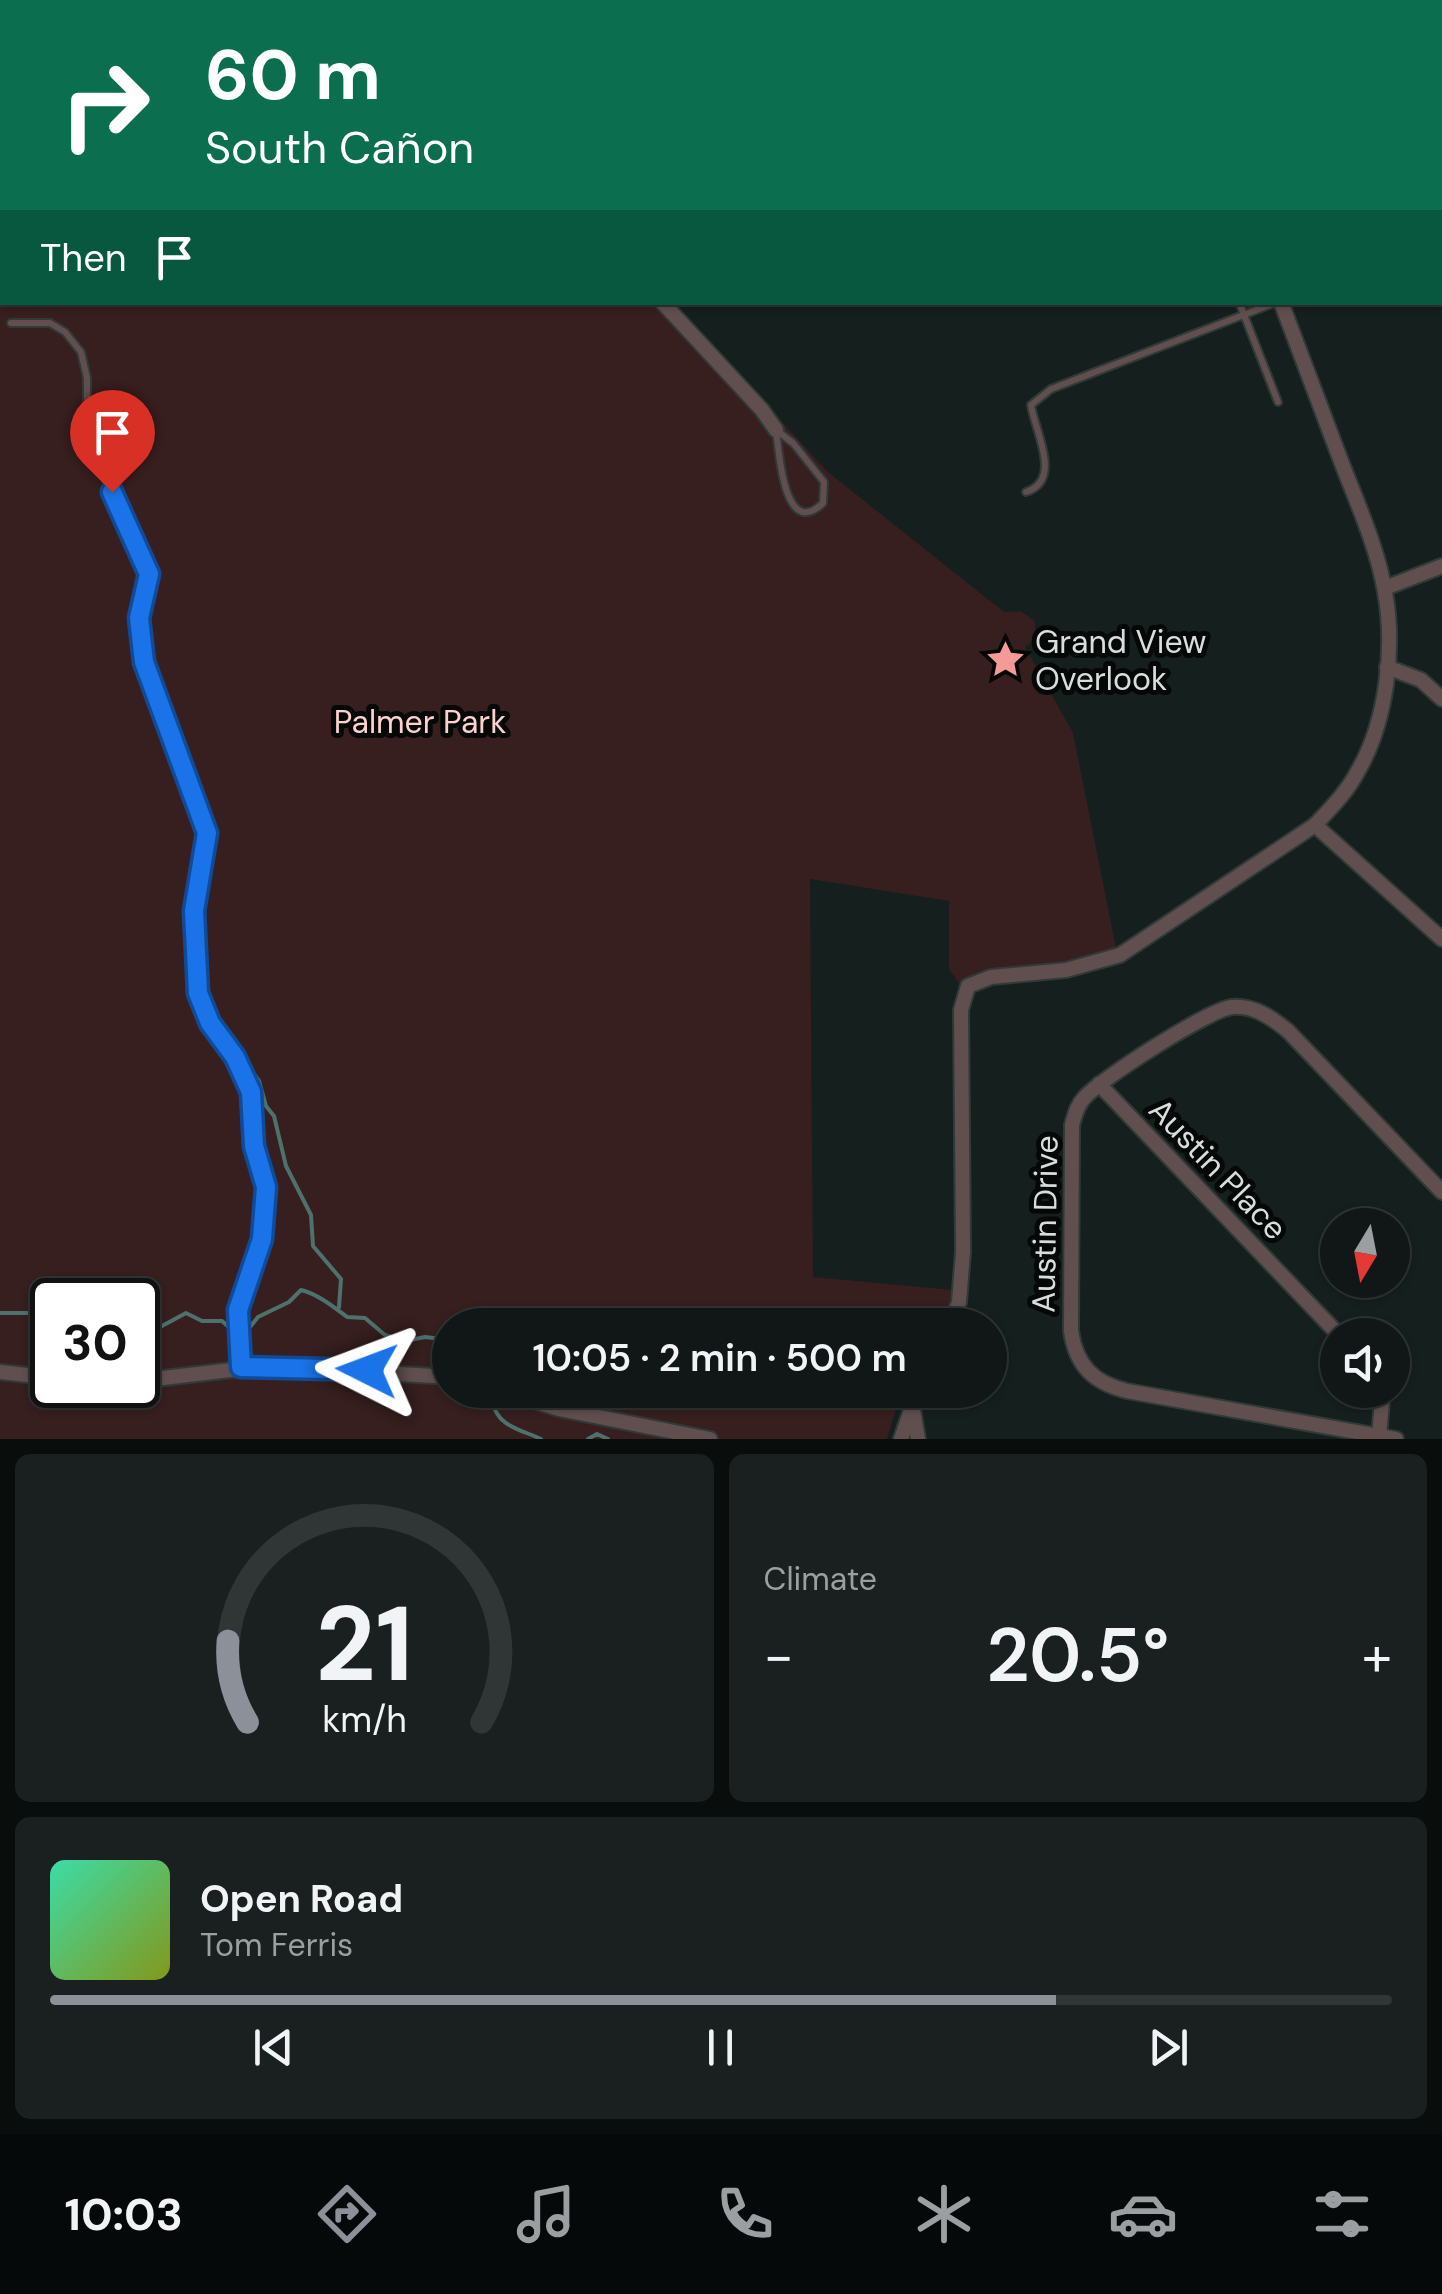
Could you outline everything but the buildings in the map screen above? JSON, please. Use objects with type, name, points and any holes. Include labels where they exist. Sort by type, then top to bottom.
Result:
[{"type":"street","points":[[665,305],[776,430]]},
{"type":"street","points":[[955,1308],[961,1286],[961,1010],[968,986],[991,977],[1066,970],[1120,955],[1315,825],[1338,801],[1366,755],[1387,668],[1389,638],[1384,588],[1372,542],[1280,305]]},
{"type":"street","points":[[1384,588],[1442,566]]},
{"type":"street","points":[[1387,668],[1421,680],[1442,698]]},
{"type":"street","points":[[1315,825],[1442,938]]},
{"type":"street","name":"Austin Drive","points":[[1396,1439],[1109,1387],[1085,1369],[1077,1358],[1071,1331],[1070,1137],[1079,1103],[1099,1084],[1205,1017],[1233,1007],[1249,1008],[1288,1031],[1442,1192]]},
{"type":"street","name":"Austin Place","points":[[1099,1084],[1323,1318]]},
{"type":"street","points":[[160,1378],[241,1367],[432,1376]]},
{"type":"street","points":[[0,1372],[30,1375]]},
{"type":"street","points":[[562,1408],[710,1439]]},
{"type":"street","points":[[901,1439],[911,1408]]},
{"type":"street","points":[[916,1408],[918,1439]]},
{"type":"street","points":[[1378,1436],[1381,1408]]},
{"type":"lane","points":[[1240,305],[1278,402]]},
{"type":"lane","points":[[1026,492],[1038,488],[1044,480],[1042,439],[1032,405],[1051,389],[1270,305]]},
{"type":"lane","points":[[11,324],[50,324],[74,340],[81,352],[87,378],[87,426],[94,457],[149,574],[139,618],[144,662],[207,833],[194,911],[198,993],[210,1023],[235,1057],[251,1092],[254,1146],[267,1202],[262,1239],[238,1310],[241,1367]]},
{"type":"lane","points":[[776,430],[794,443],[824,482],[823,502],[817,509],[800,511],[790,503],[776,430]]},
{"type":"green space","name":"Palmer Park","points":[[0,305],[675,305],[828,472],[1004,612],[1020,611],[1035,621],[1036,639],[1025,647],[1073,733],[1116,948],[1079,961],[993,970],[960,984],[949,969],[949,901],[810,879],[813,1277],[953,1290],[948,1308],[432,1308],[432,1408],[896,1408],[887,1439],[0,1439]]},
{"type":"waterway","points":[[247,1064],[274,1116],[286,1166],[311,1215],[313,1246],[341,1279],[339,1307]]},
{"type":"waterway","points":[[250,1327],[258,1317],[289,1302],[301,1290],[347,1317],[365,1318],[385,1335],[405,1341],[432,1338]]},
{"type":"waterway","points":[[0,1313],[30,1313]]},
{"type":"waterway","points":[[160,1326],[186,1313],[202,1321],[222,1321],[231,1329]]},
{"type":"waterway","points":[[494,1408],[504,1422],[541,1439]]},
{"type":"waterway","points":[[588,1439],[597,1434],[608,1439]]},
{"type":"place","name":"Grand View Overlook","points":[[1005,660]]},
{"type":"route","points":[[112,492],[149,574],[139,618],[144,662],[207,833],[194,911],[198,993],[202,1009],[235,1057],[251,1092],[252,1134],[266,1187],[262,1239],[238,1310],[241,1367],[367,1370]]}]
